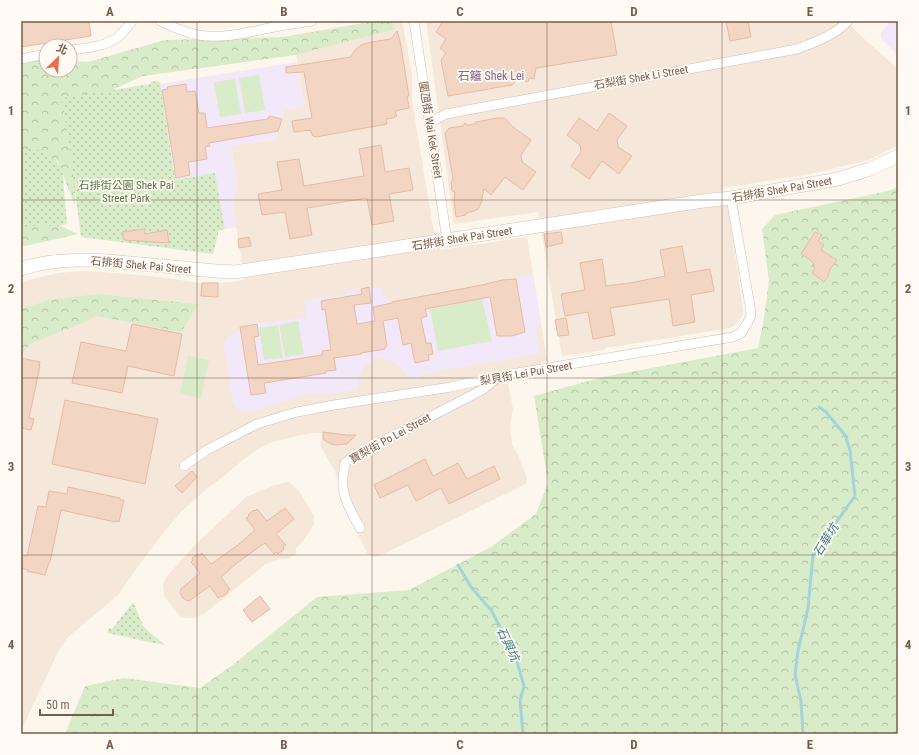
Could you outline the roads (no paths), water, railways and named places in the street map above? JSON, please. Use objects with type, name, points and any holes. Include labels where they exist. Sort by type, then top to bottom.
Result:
[{"type":"street","points":[[78,49],[110,42],[118,37],[132,21]]},
{"type":"street","points":[[160,21],[199,35],[224,36],[312,21]]},
{"type":"street","name":"圍乪街 Wai Kek Street","points":[[414,21],[447,240]]},
{"type":"street","name":"石梨街 Shek Li Street","points":[[429,123],[446,114],[796,48],[824,38],[843,27],[848,21]]},
{"type":"street","points":[[21,59],[38,56]]},
{"type":"street","name":"石排街 Shek Pai Street","points":[[21,269],[48,262],[101,260],[217,272],[235,272],[731,198],[838,179],[870,169],[898,156]]},
{"type":"street","name":"梨貝街 Lei Pui Street","points":[[184,466],[207,450],[257,424],[298,412],[451,387],[499,376],[733,337],[741,333],[751,315],[731,198]]},
{"type":"street","name":"寶梨街 Po Lei Street","points":[[360,528],[346,499],[343,487],[345,463],[354,456],[482,390],[499,376]]},
{"type":"street","points":[[451,387],[454,404]]},
{"type":"waterway","name":"石華坑","points":[[803,734],[801,701],[795,675],[798,651],[808,608],[813,555],[855,496],[850,450],[845,435],[825,411],[819,407]]},
{"type":"waterway","name":"石興坑","points":[[458,565],[471,587],[491,610],[515,655],[524,686],[520,701],[523,734]]},
{"type":"district","name":"石籬 Shek Lei","points":[[491,76]]},
{"type":"park label","name":"石排街公園 Shek Pai Street Park","points":[[126,191]]}]
